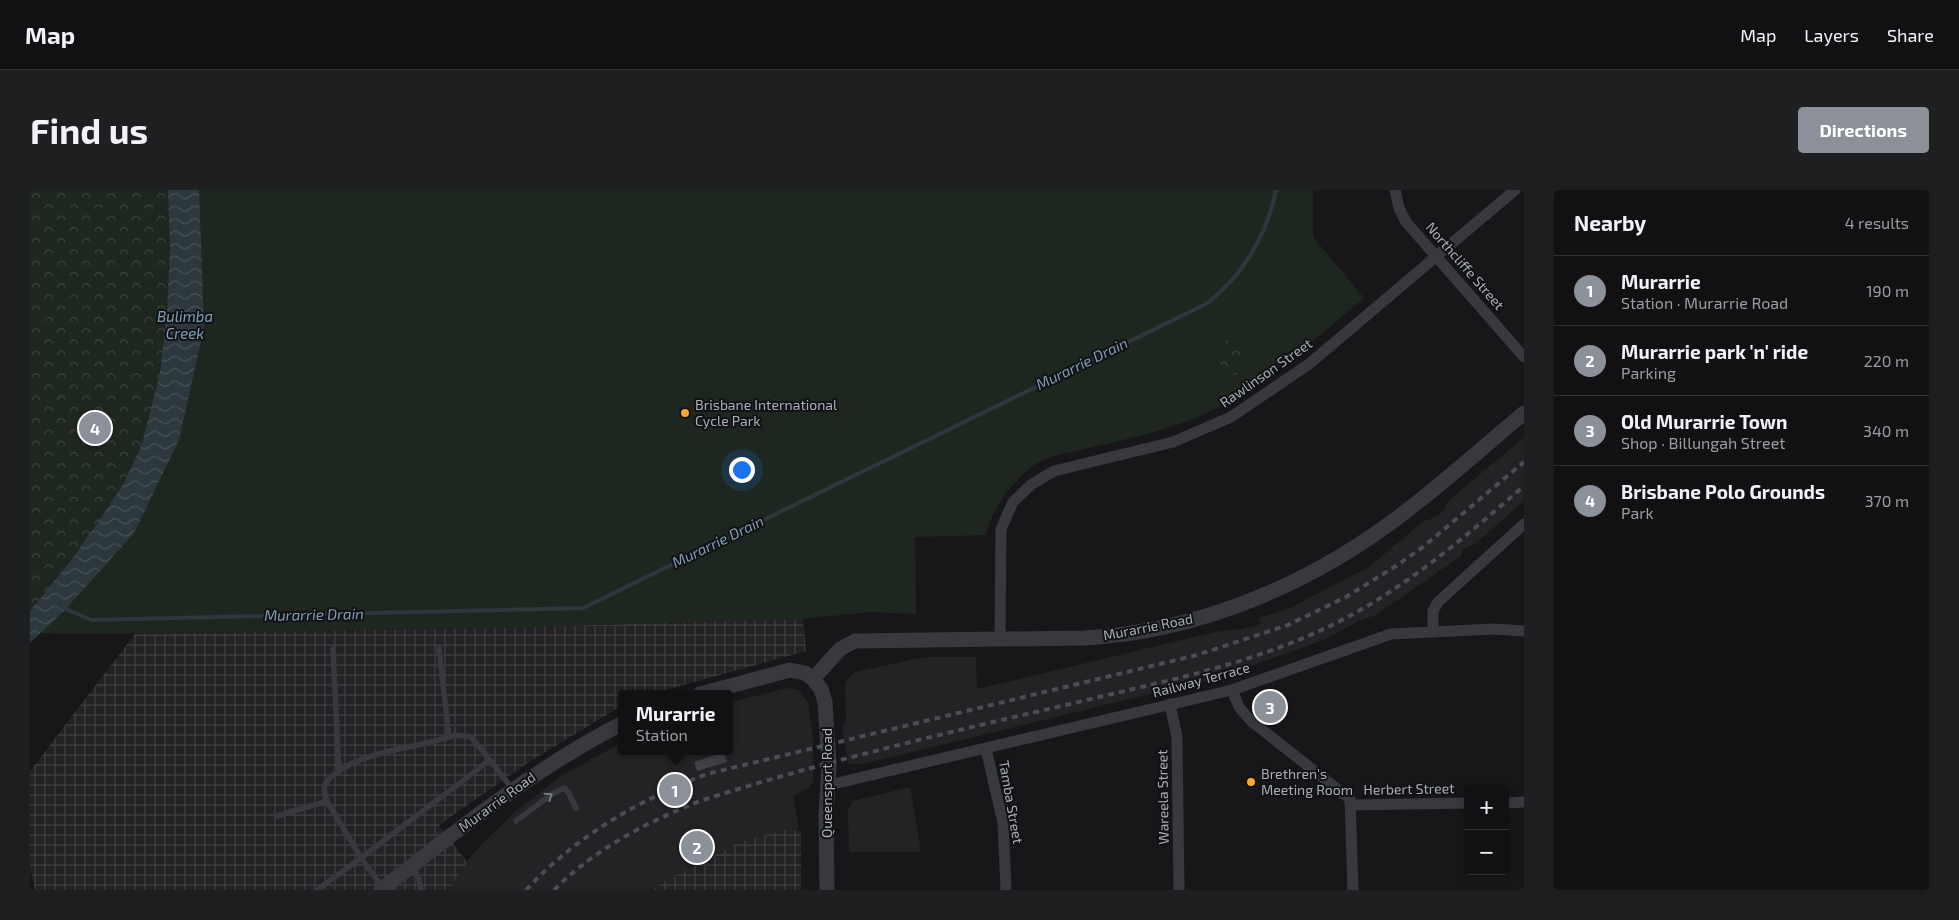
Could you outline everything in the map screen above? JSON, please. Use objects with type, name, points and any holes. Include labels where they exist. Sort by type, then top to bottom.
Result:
[{"type":"street","name":"Northcliffe Street","points":[[1395,190],[1399,208],[1406,222],[1437,255],[1524,357]]},
{"type":"street","name":"Rawlinson Street","points":[[1000,638],[1001,529],[1013,502],[1032,484],[1054,470],[1173,442],[1206,430],[1231,417],[1309,364],[1515,190]]},
{"type":"street","name":"Murarrie Road","points":[[813,679],[840,649],[855,641],[1085,638],[1119,635],[1210,614],[1272,592],[1333,561],[1388,525],[1524,413]]},
{"type":"street","points":[[1433,632],[1433,611],[1438,602],[1524,524]]},
{"type":"street","name":"Railway Terrace","points":[[829,785],[1232,690],[1384,636],[1504,629],[1524,631]]},
{"type":"street","points":[[714,690],[786,670],[800,671],[813,679]]},
{"type":"street","name":"Queensport Road","points":[[813,679],[821,689],[825,702],[829,785],[826,820],[827,890]]},
{"type":"street","points":[[1232,690],[1238,707],[1251,721],[1345,793],[1351,805],[1353,890]]},
{"type":"street","name":"Wareela Street","points":[[1170,704],[1177,737],[1179,890]]},
{"type":"street","name":"Murarrie Road","points":[[382,889],[549,765],[618,726]]},
{"type":"street","name":"Tamba Street","points":[[986,749],[1003,823],[1006,890]]},
{"type":"street","points":[[1509,802],[1524,802]]},
{"type":"street","name":"Herbert Street","points":[[1351,805],[1464,803]]},
{"type":"lane","points":[[439,648],[449,737]]},
{"type":"lane","points":[[332,649],[339,772]]},
{"type":"lane","points":[[382,889],[327,801],[324,785],[328,780],[355,762],[461,734],[472,737],[513,790]]},
{"type":"lane","points":[[317,890],[490,760]]},
{"type":"lane","points":[[516,821],[552,794],[564,788],[576,808]]},
{"type":"lane","points":[[277,816],[327,801]]},
{"type":"lane","points":[[412,866],[419,879],[421,890]]},
{"type":"shaded area","points":[[1524,437],[1524,501],[1475,544],[1463,549],[1461,556],[1376,615],[1361,620],[1321,641],[1220,677],[863,764],[849,764],[842,728],[846,720],[845,687],[847,679],[855,672],[924,657],[976,657],[977,689],[1219,631],[1243,629],[1261,624],[1259,618],[1290,608],[1370,566],[1422,522],[1436,517],[1443,511],[1448,501]]},
{"type":"shaded area","points":[[803,619],[806,651],[665,690],[618,690],[618,708],[529,762],[439,825],[467,862],[449,890],[35,890],[30,868],[30,771],[135,634],[490,628]]},
{"type":"shaded area","points":[[788,688],[798,690],[808,702],[813,737],[813,782],[806,790],[793,796],[799,828],[738,843],[667,880],[652,890],[449,890],[467,861],[516,811],[563,775],[618,745],[618,755],[733,755],[733,701]]},
{"type":"shaded area","points":[[910,787],[921,852],[849,852],[848,810],[853,801]]},
{"type":"shaded area","points":[[785,830],[801,830],[801,890],[652,890],[667,880],[738,843]]},
{"type":"green space","points":[[30,190],[191,190],[152,457],[30,627]]},
{"type":"green space","name":"Brisbane International Cycle Park","points":[[191,190],[1313,190],[1313,237],[1364,298],[1276,370],[1219,407],[1170,427],[1054,456],[1035,464],[1016,481],[1000,502],[986,535],[915,537],[916,614],[870,612],[803,619],[490,628],[103,634],[30,633],[152,457]],"holes":[[[1233,338],[1244,344],[1246,356],[1243,371],[1234,376],[1224,370],[1219,362],[1220,347],[1223,341]]]},
{"type":"green space","points":[[1233,338],[1245,344],[1246,357],[1243,371],[1234,376],[1224,370],[1218,357],[1223,341]]},
{"type":"water","name":"Bulimba Creek","points":[[168,190],[199,190],[204,327],[179,440],[134,533],[63,612],[30,643],[30,611],[72,559],[101,518],[125,481],[142,444],[160,373],[167,313],[170,248]]},
{"type":"building","points":[[715,755],[725,755],[727,762],[697,771],[694,762]]},
{"type":"waterway","name":"Murarrie Drain","points":[[61,607],[92,620],[583,608],[1206,304],[1231,281],[1252,253],[1266,223],[1276,190]]},
{"type":"railway","points":[[526,890],[566,853],[610,821],[657,796],[707,774],[1197,655],[1288,625],[1346,597],[1396,566],[1423,547],[1524,462]]},
{"type":"railway","points":[[554,890],[570,875],[622,838],[700,801],[791,773],[884,749],[1205,671],[1304,638],[1362,609],[1411,578],[1457,543],[1524,486]]},
{"type":"place","name":"Brisbane International Cycle Park","points":[[685,413]]},
{"type":"place","name":"Brisbane Polo Grounds","points":[[95,428]]},
{"type":"place","name":"Old Murarrie Town","points":[[1270,707]]},
{"type":"place","name":"Brethren's Meeting Room","points":[[1251,782]]},
{"type":"place","name":"Murarrie","points":[[675,790]]},
{"type":"place","name":"Murarrie park 'n' ride","points":[[697,847]]}]
